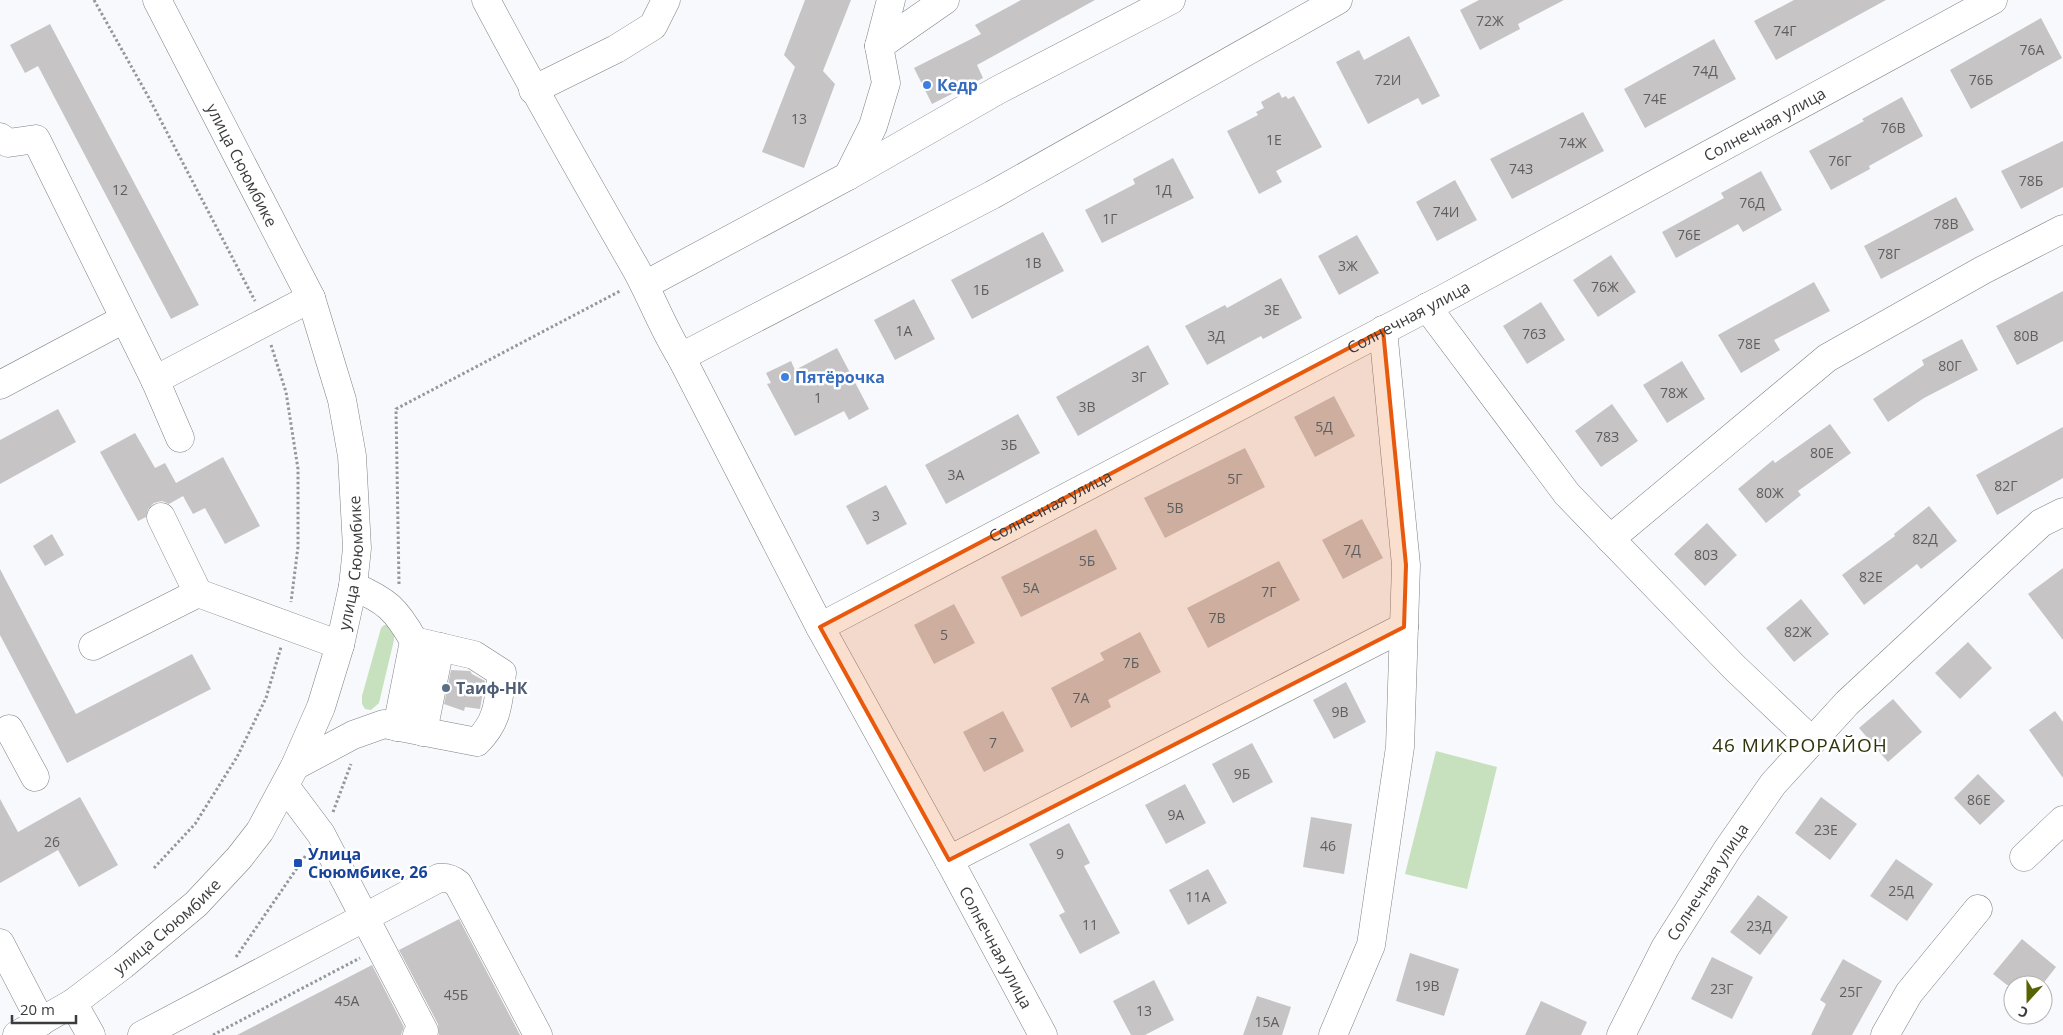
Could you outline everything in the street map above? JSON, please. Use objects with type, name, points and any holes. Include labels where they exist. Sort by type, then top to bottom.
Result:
[{"type":"street","name":"улица Сююмбике","points":[[17,1035],[73,1003],[123,965],[196,904],[239,858],[260,831],[290,776],[321,707],[340,645],[353,586],[357,548],[352,456],[342,400],[311,298],[157,0]]},
{"type":"street","name":"Солнечная улица","points":[[486,0],[533,90],[645,285],[667,336],[681,357],[820,627],[949,860],[1042,1035]]},
{"type":"street","points":[[533,90],[616,49],[653,26],[666,0]]},
{"type":"street","points":[[848,176],[873,126],[886,83],[880,46],[891,0]]},
{"type":"street","points":[[880,46],[945,0]]},
{"type":"street","points":[[645,285],[848,176],[998,90],[1171,0]]},
{"type":"street","points":[[681,357],[992,195],[1338,0]]},
{"type":"street","name":"Солнечная улица","points":[[820,627],[1427,307],[1993,0]]},
{"type":"street","points":[[0,137],[8,143],[36,139],[155,380],[180,438]]},
{"type":"street","points":[[1610,539],[1827,358],[1983,270],[2063,229]]},
{"type":"street","points":[[155,380],[311,298]]},
{"type":"street","points":[[1427,307],[1567,494],[1734,667],[1812,741]]},
{"type":"street","points":[[0,385],[124,319]]},
{"type":"street","points":[[1332,1035],[1371,945],[1400,746],[1406,565],[1383,330]]},
{"type":"street","name":"Солнечная улица","points":[[1621,1035],[1665,948],[1727,850],[1773,784],[1847,702],[2041,523],[2063,512]]},
{"type":"street","points":[[161,517],[198,593],[340,645]]},
{"type":"street","points":[[353,586],[377,596],[400,616],[414,641],[474,655],[502,673],[498,707],[489,730],[477,742],[423,732],[381,727],[353,735],[290,776],[380,948],[422,1034]]},
{"type":"street","points":[[93,646],[198,593]]},
{"type":"street","points":[[949,860],[1404,627]]},
{"type":"street","points":[[381,727],[414,641]]},
{"type":"street","points":[[423,732],[440,647]]},
{"type":"street","points":[[3,726],[35,777]]},
{"type":"street","points":[[2024,857],[2063,820]]},
{"type":"street","points":[[142,1035],[438,878],[452,879],[458,884],[538,1035]]},
{"type":"street","points":[[1885,1035],[1909,994],[1978,909]]},
{"type":"street","points":[[0,943],[41,1022]]},
{"type":"street","points":[[73,1003],[91,1035]]},
{"type":"path","points":[[94,0],[149,98],[234,259],[264,323],[286,392],[298,469],[298,547],[287,626],[266,698],[237,757],[195,824],[154,868]]},
{"type":"path","points":[[394,611],[400,578],[396,409],[615,292],[645,285]]},
{"type":"path","points":[[234,960],[321,834],[381,727]]},
{"type":"path","points":[[213,1035],[380,948]]},
{"type":"highlighted area","points":[[1383,330],[1406,565],[1404,627],[949,860],[820,627]]},
{"type":"green space","points":[[384,625],[390,625],[394,628],[394,640],[379,703],[371,710],[365,709],[362,704],[362,696],[381,628]]},
{"type":"green space","points":[[1436,751],[1497,767],[1467,889],[1405,874]]},
{"type":"building","points":[[805,0],[851,0],[823,71],[835,84],[804,168],[762,152],[795,67],[784,55]]},
{"type":"building","points":[[1021,0],[1095,0],[977,65],[983,78],[932,104],[914,68],[981,34],[975,25]]},
{"type":"building","points":[[1479,0],[1564,0],[1518,24],[1520,29],[1480,50],[1460,10]]},
{"type":"building","points":[[1794,0],[1886,0],[1776,60],[1754,21]]},
{"type":"building","points":[[2041,18],[2062,58],[1971,109],[1950,70]]},
{"type":"building","points":[[50,24],[199,305],[171,319],[38,66],[25,73],[10,45]]},
{"type":"building","points":[[1409,36],[1440,96],[1422,105],[1418,98],[1368,124],[1336,62],[1359,50],[1364,60]]},
{"type":"building","points":[[1714,39],[1736,79],[1645,128],[1624,89]]},
{"type":"building","points":[[1279,92],[1282,98],[1286,96],[1288,99],[1294,96],[1322,147],[1276,171],[1282,182],[1259,194],[1227,131],[1258,115],[1256,112],[1264,108],[1261,102]]},
{"type":"building","points":[[1902,97],[1923,136],[1869,166],[1870,169],[1831,190],[1809,151],[1864,121],[1862,119]]},
{"type":"building","points":[[1583,112],[1604,151],[1512,199],[1490,159]]},
{"type":"building","points":[[2063,141],[2063,187],[2021,209],[2001,171]]},
{"type":"building","points":[[1173,158],[1194,198],[1102,243],[1085,210],[1135,184],[1133,179]]},
{"type":"building","points":[[1761,171],[1782,210],[1743,232],[1738,224],[1676,258],[1662,232],[1724,198],[1721,193]]},
{"type":"building","points":[[1455,180],[1477,220],[1437,241],[1416,202]]},
{"type":"building","points":[[1956,197],[1974,230],[1881,279],[1864,246]]},
{"type":"building","points":[[1043,232],[1064,271],[972,319],[951,280]]},
{"type":"building","points":[[1357,235],[1379,273],[1339,295],[1318,256]]},
{"type":"building","points":[[1611,255],[1636,292],[1598,317],[1573,280]]},
{"type":"building","points":[[1281,278],[1302,318],[1263,339],[1261,336],[1207,365],[1185,326],[1225,305],[1227,308]]},
{"type":"building","points":[[1814,282],[1830,311],[1774,340],[1780,350],[1741,373],[1718,335]]},
{"type":"building","points":[[2063,291],[2063,341],[2017,365],[1996,326]]},
{"type":"building","points":[[914,299],[935,339],[895,360],[874,320]]},
{"type":"building","points":[[1541,302],[1565,340],[1527,364],[1503,326]]},
{"type":"building","points":[[1962,339],[1978,370],[1924,398],[1888,422],[1873,399],[1924,365],[1922,360]]},
{"type":"building","points":[[1148,345],[1169,384],[1078,436],[1056,397]]},
{"type":"building","points":[[837,348],[869,409],[849,420],[844,411],[795,436],[767,384],[771,383],[766,373],[791,361],[795,370]]},
{"type":"building","points":[[1682,361],[1705,399],[1667,423],[1643,385]]},
{"type":"building","points":[[1334,396],[1355,436],[1315,457],[1294,417]]},
{"type":"building","points":[[1612,404],[1638,441],[1601,467],[1575,431]]},
{"type":"building","points":[[58,409],[76,442],[0,484],[0,440]]},
{"type":"building","points":[[1018,414],[1040,453],[946,504],[925,465]]},
{"type":"building","points":[[1830,424],[1851,453],[1798,491],[1801,495],[1766,523],[1738,489],[1773,460],[1775,463]]},
{"type":"building","points":[[2063,427],[2063,478],[1997,515],[1976,475]]},
{"type":"building","points":[[135,433],[155,468],[165,463],[176,483],[223,457],[260,526],[225,544],[205,508],[193,514],[183,496],[169,504],[162,501],[154,503],[148,509],[146,517],[138,521],[100,452]]},
{"type":"building","points":[[1245,448],[1265,487],[1165,538],[1144,498]]},
{"type":"building","points":[[886,485],[907,524],[867,545],[846,506]]},
{"type":"building","points":[[1929,506],[1957,541],[1921,569],[1917,564],[1864,605],[1842,575],[1895,536],[1894,534]]},
{"type":"building","points":[[1362,519],[1383,558],[1343,579],[1322,540]]},
{"type":"building","points":[[1707,523],[1737,555],[1705,586],[1674,554]]},
{"type":"building","points":[[1096,529],[1117,569],[1021,617],[1001,577]]},
{"type":"building","points":[[52,534],[64,555],[45,566],[33,546]]},
{"type":"building","points":[[1279,561],[1300,600],[1208,648],[1187,608]]},
{"type":"building","points":[[2063,568],[2063,640],[2028,594]]},
{"type":"building","points":[[0,569],[76,714],[192,654],[211,689],[67,763],[0,635]]},
{"type":"building","points":[[1801,599],[1829,634],[1794,662],[1766,628]]},
{"type":"building","points":[[954,604],[975,643],[934,664],[914,625]]},
{"type":"building","points":[[1140,632],[1161,672],[1108,700],[1111,707],[1071,728],[1051,688],[1104,660],[1100,653]]},
{"type":"building","points":[[1968,642],[1992,668],[1960,699],[1935,673]]},
{"type":"building","points":[[451,670],[470,671],[485,681],[480,709],[465,707],[464,711],[444,704]]},
{"type":"building","points":[[1346,682],[1366,722],[1334,739],[1313,700]]},
{"type":"building","points":[[1893,699],[1922,732],[1888,762],[1859,728]]},
{"type":"building","points":[[1003,711],[1024,751],[984,772],[963,732]]},
{"type":"building","points":[[2055,711],[2063,722],[2063,778],[2029,730]]},
{"type":"building","points":[[1252,743],[1273,782],[1233,803],[1212,764]]},
{"type":"building","points":[[1978,774],[2005,801],[1980,825],[1954,798]]},
{"type":"building","points":[[1185,784],[1206,823],[1166,844],[1145,805]]},
{"type":"building","points":[[80,797],[118,865],[79,887],[58,850],[0,883],[0,799],[18,832]]},
{"type":"building","points":[[1821,797],[1857,824],[1830,860],[1795,833]]},
{"type":"building","points":[[1311,817],[1352,824],[1344,874],[1303,867]]},
{"type":"building","points":[[1069,823],[1090,863],[1084,866],[1120,933],[1080,954],[1059,915],[1065,912],[1029,844]]},
{"type":"building","points":[[1896,859],[1933,884],[1907,921],[1870,896]]},
{"type":"building","points":[[1208,869],[1227,903],[1188,925],[1169,890]]},
{"type":"building","points":[[1758,895],[1788,917],[1760,955],[1730,932]]},
{"type":"building","points":[[459,919],[520,1035],[439,1035],[438,1024],[399,950]]},
{"type":"building","points":[[2022,939],[2056,967],[2050,975],[2003,975],[2003,982],[1993,974]]},
{"type":"building","points":[[1410,953],[1459,969],[1444,1016],[1396,1001]]},
{"type":"building","points":[[1712,957],[1753,977],[1732,1019],[1691,999]]},
{"type":"building","points":[[1843,959],[1882,981],[1852,1035],[1811,1035],[1826,1004],[1820,1000]]},
{"type":"building","points":[[372,965],[404,1027],[401,1035],[237,1035]]},
{"type":"building","points":[[1154,980],[1174,1020],[1145,1035],[1131,1035],[1113,1001]]},
{"type":"building","points":[[1257,996],[1291,1007],[1282,1035],[1243,1035]]},
{"type":"building","points":[[1541,1001],[1587,1022],[1581,1035],[1525,1035]]},
{"type":"place","name":"Кедр","points":[[927,85]]},
{"type":"place","name":"Пятёрочка","points":[[785,377]]},
{"type":"place","name":"Таиф-НК","points":[[446,688]]},
{"type":"place","name":"Улица Сююмбике, 26","points":[[298,863]]},
{"type":"district","name":"46 МИКРОРАЙОН","points":[[1800,745]]}]
